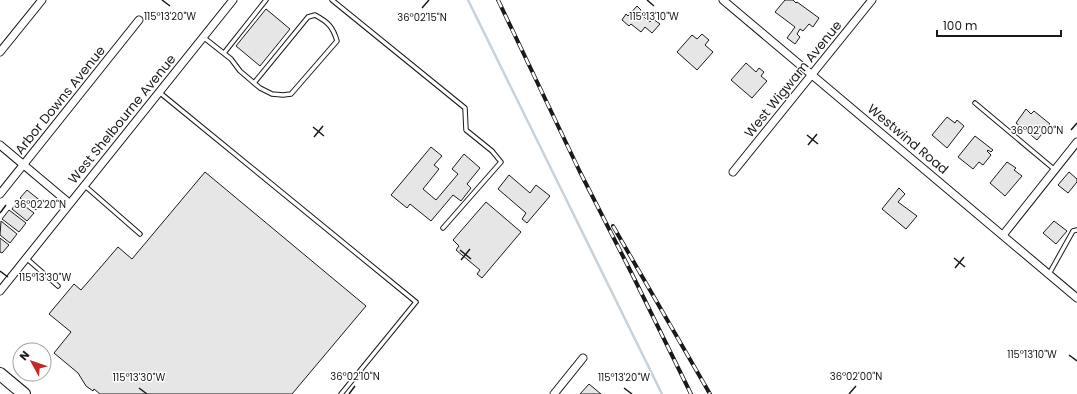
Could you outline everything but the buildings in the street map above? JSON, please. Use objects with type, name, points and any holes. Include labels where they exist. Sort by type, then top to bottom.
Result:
[{"type":"main road","points":[[0,374],[24,394]]},
{"type":"street","points":[[0,52],[42,0]]},
{"type":"street","name":"West Shelbourne Avenue","points":[[0,290],[232,0]]},
{"type":"street","name":"Westwind Road","points":[[723,0],[1077,298]]},
{"type":"street","name":"West Wigwam Avenue","points":[[733,172],[872,0]]},
{"type":"street","name":"Arbor Downs Avenue","points":[[0,194],[139,20]]},
{"type":"street","points":[[1003,235],[1077,143]]},
{"type":"street","points":[[0,145],[69,203]]},
{"type":"street","points":[[554,394],[583,358]]},
{"type":"lane","points":[[224,53],[266,0]]},
{"type":"lane","points":[[332,0],[465,108],[466,130],[492,151],[501,162],[443,228]]},
{"type":"lane","points":[[203,37],[231,59],[240,71],[254,83],[260,88],[272,94],[283,95],[291,94],[336,41],[334,31],[324,20],[315,15],[308,17],[254,83]]},
{"type":"lane","points":[[159,92],[416,302],[341,394]]},
{"type":"lane","points":[[975,103],[1055,170]]},
{"type":"lane","points":[[84,185],[140,234]]},
{"type":"lane","points":[[1049,274],[1073,231],[1077,230]]},
{"type":"lane","points":[[26,258],[58,286]]},
{"type":"waterway","points":[[468,0],[662,394]]},
{"type":"railway","points":[[498,0],[580,172],[691,394]]},
{"type":"railway","points":[[613,226],[710,394]]}]
